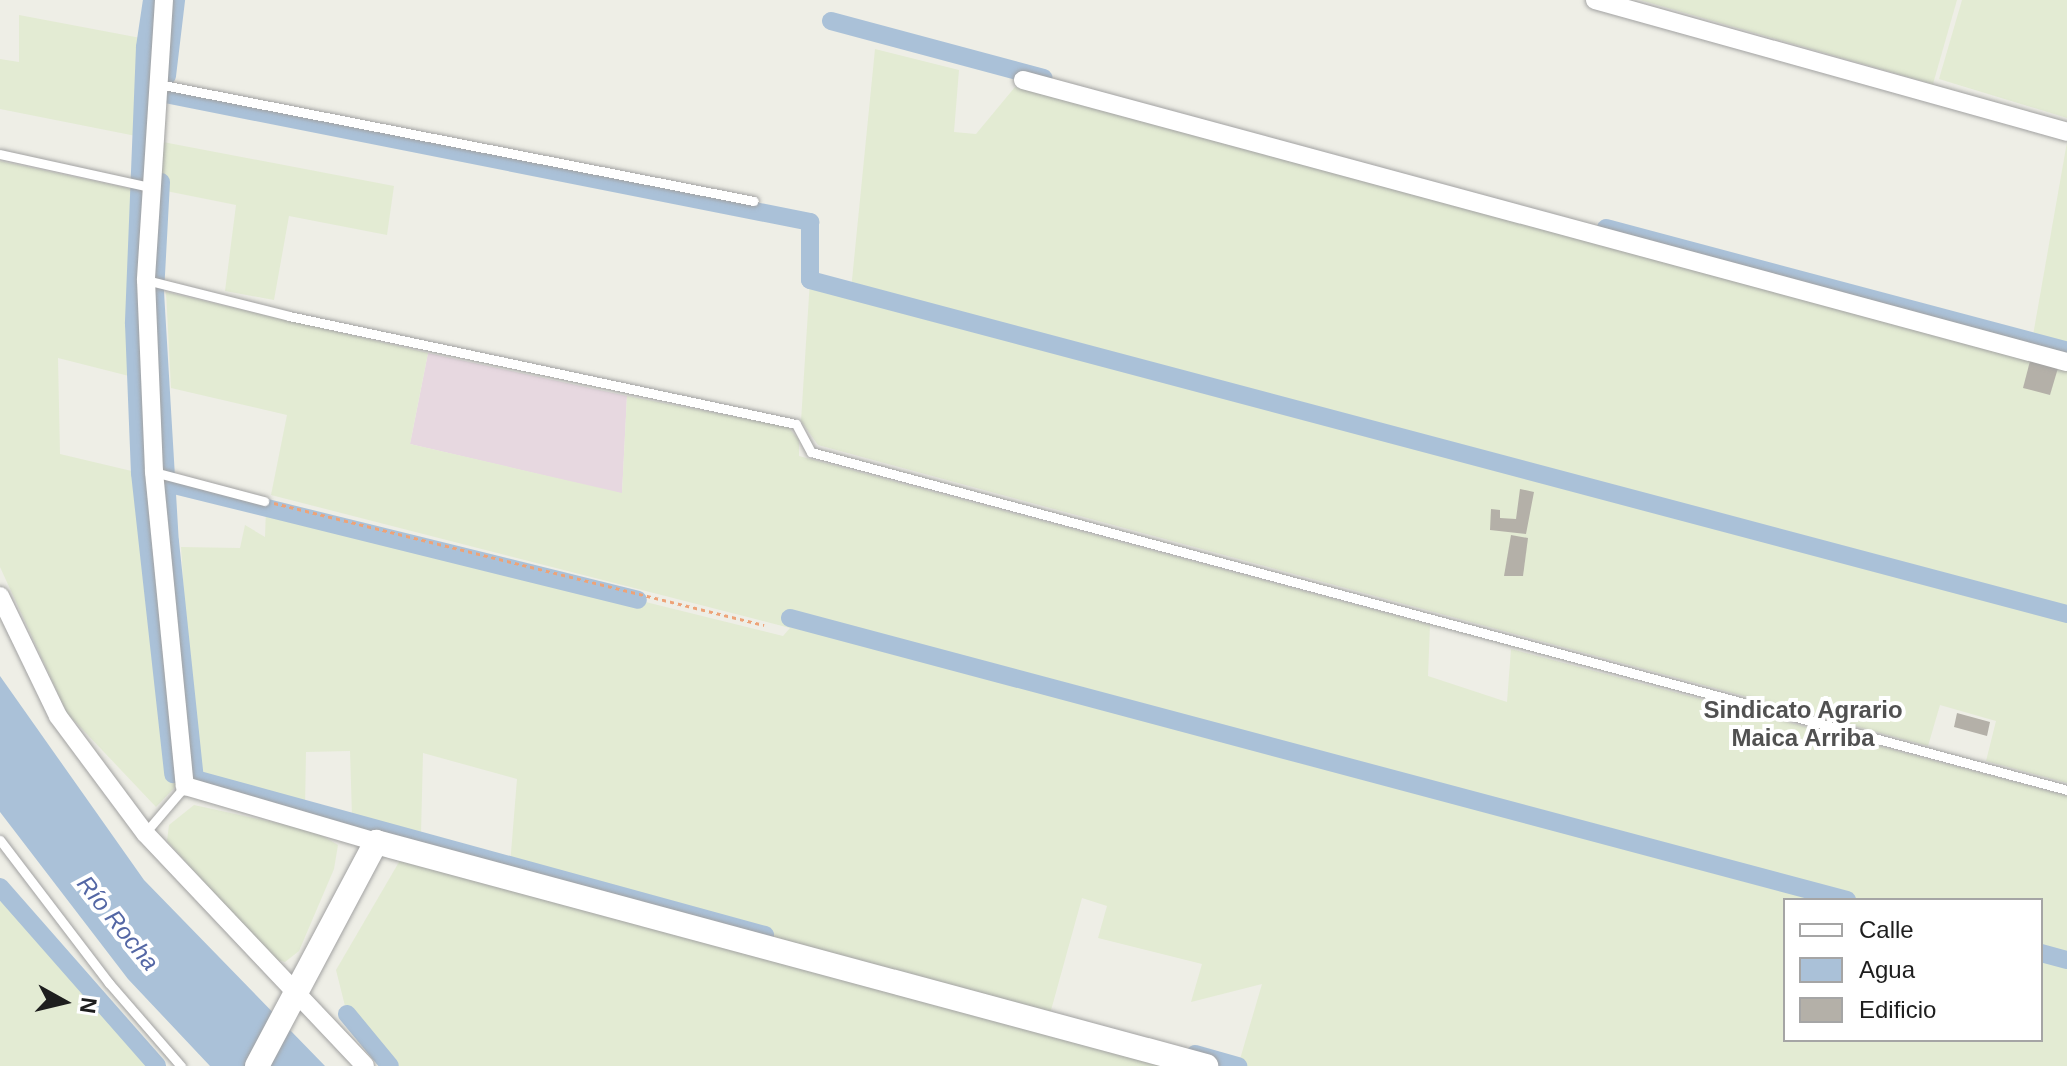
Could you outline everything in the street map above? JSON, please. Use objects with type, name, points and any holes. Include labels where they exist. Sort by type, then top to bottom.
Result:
[{"type":"street","points":[[164,0],[155,83],[146,280],[154,472],[185,786],[376,842],[1206,1066]]},
{"type":"street","points":[[1595,0],[2067,132]]},
{"type":"street","points":[[1023,80],[2067,362]]},
{"type":"street","points":[[0,596],[58,716],[145,833],[297,998],[365,1066]]},
{"type":"street","points":[[257,1066],[297,998],[376,842]]},
{"type":"lane","points":[[155,83],[754,201]]},
{"type":"lane","points":[[0,154],[150,187]]},
{"type":"lane","points":[[146,280],[319,323],[796,424],[811,452],[2067,790]]},
{"type":"lane","points":[[154,472],[264,501]]},
{"type":"lane","points":[[145,833],[185,786]]},
{"type":"lane","points":[[0,840],[109,983],[181,1066]]},
{"type":"path","points":[[264,501],[764,625]]},
{"type":"shaded area","points":[[428,353],[627,396],[622,494],[410,444]]},
{"type":"green space","points":[[1640,0],[1957,0],[1933,84]]},
{"type":"green space","points":[[1962,0],[2067,0],[2067,118],[1939,79]]},
{"type":"green space","points":[[19,15],[146,39],[141,137],[0,109],[0,59],[19,62]]},
{"type":"green space","points":[[875,49],[959,70],[954,132],[976,134],[1015,87],[2067,371],[2067,783],[1986,761],[1996,721],[1940,705],[1928,746],[818,445],[801,421],[810,280],[851,290]],"holes":[[[1464,452],[1584,484],[1575,488],[1495,467]]]},
{"type":"green space","points":[[163,142],[394,186],[387,235],[289,216],[274,300],[225,291],[236,205],[161,190]]},
{"type":"green space","points":[[2067,142],[2067,351],[2032,341]]},
{"type":"green space","points":[[0,161],[132,189],[129,376],[58,358],[60,454],[140,473],[176,786],[156,807],[67,713],[0,567]]},
{"type":"green space","points":[[166,292],[428,353],[410,444],[622,493],[627,396],[788,427],[799,440],[799,456],[1430,625],[1428,676],[1507,702],[1511,649],[2067,796],[2067,1066],[1238,1066],[1262,984],[1191,1002],[1202,964],[1098,938],[1107,906],[1082,898],[1050,1014],[510,865],[517,779],[423,753],[421,835],[352,816],[350,751],[306,752],[305,809],[195,779],[176,596],[184,596],[181,547],[240,548],[245,525],[265,537],[266,508],[783,636],[790,628],[271,495],[287,415],[171,388]]},
{"type":"green space","points":[[194,805],[314,831],[338,845],[334,869],[299,951],[285,962],[274,959],[167,841],[169,825]]},
{"type":"green space","points":[[414,859],[1161,1066],[390,1066],[347,1014],[336,970],[399,862]]},
{"type":"green space","points":[[0,887],[98,999],[157,1066],[0,1066]]},
{"type":"water","name":"Río Rocha","points":[[0,676],[144,880],[325,1066],[210,1066],[128,979],[0,812]]},
{"type":"building","points":[[2030,361],[2058,368],[2050,395],[2023,388]]},
{"type":"building","points":[[1520,489],[1534,492],[1526,534],[1490,530],[1491,509],[1500,510],[1500,518],[1516,519]]},
{"type":"building","points":[[1511,535],[1528,538],[1523,576],[1504,576]]},
{"type":"building","points":[[1957,713],[1990,722],[1987,736],[1954,727]]},
{"type":"waterway","points":[[152,0],[145,47],[134,324],[140,473],[173,774]]},
{"type":"waterway","points":[[167,76],[176,0]]},
{"type":"waterway","points":[[831,21],[1044,78]]},
{"type":"waterway","points":[[165,94],[810,222],[810,280],[2067,614]]},
{"type":"waterway","points":[[161,182],[155,292],[170,542],[195,779],[765,935]]},
{"type":"waterway","points":[[1606,228],[2067,351]]},
{"type":"waterway","points":[[166,483],[638,600]]},
{"type":"waterway","points":[[790,618],[1840,898]]},
{"type":"waterway","points":[[0,887],[157,1066]]},
{"type":"waterway","points":[[2043,954],[2067,960]]},
{"type":"waterway","points":[[347,1014],[390,1066]]},
{"type":"waterway","points":[[1195,1054],[1238,1066]]},
{"type":"district","name":"Sindicato Agrario Maica Arriba","points":[[1803,724]]}]
